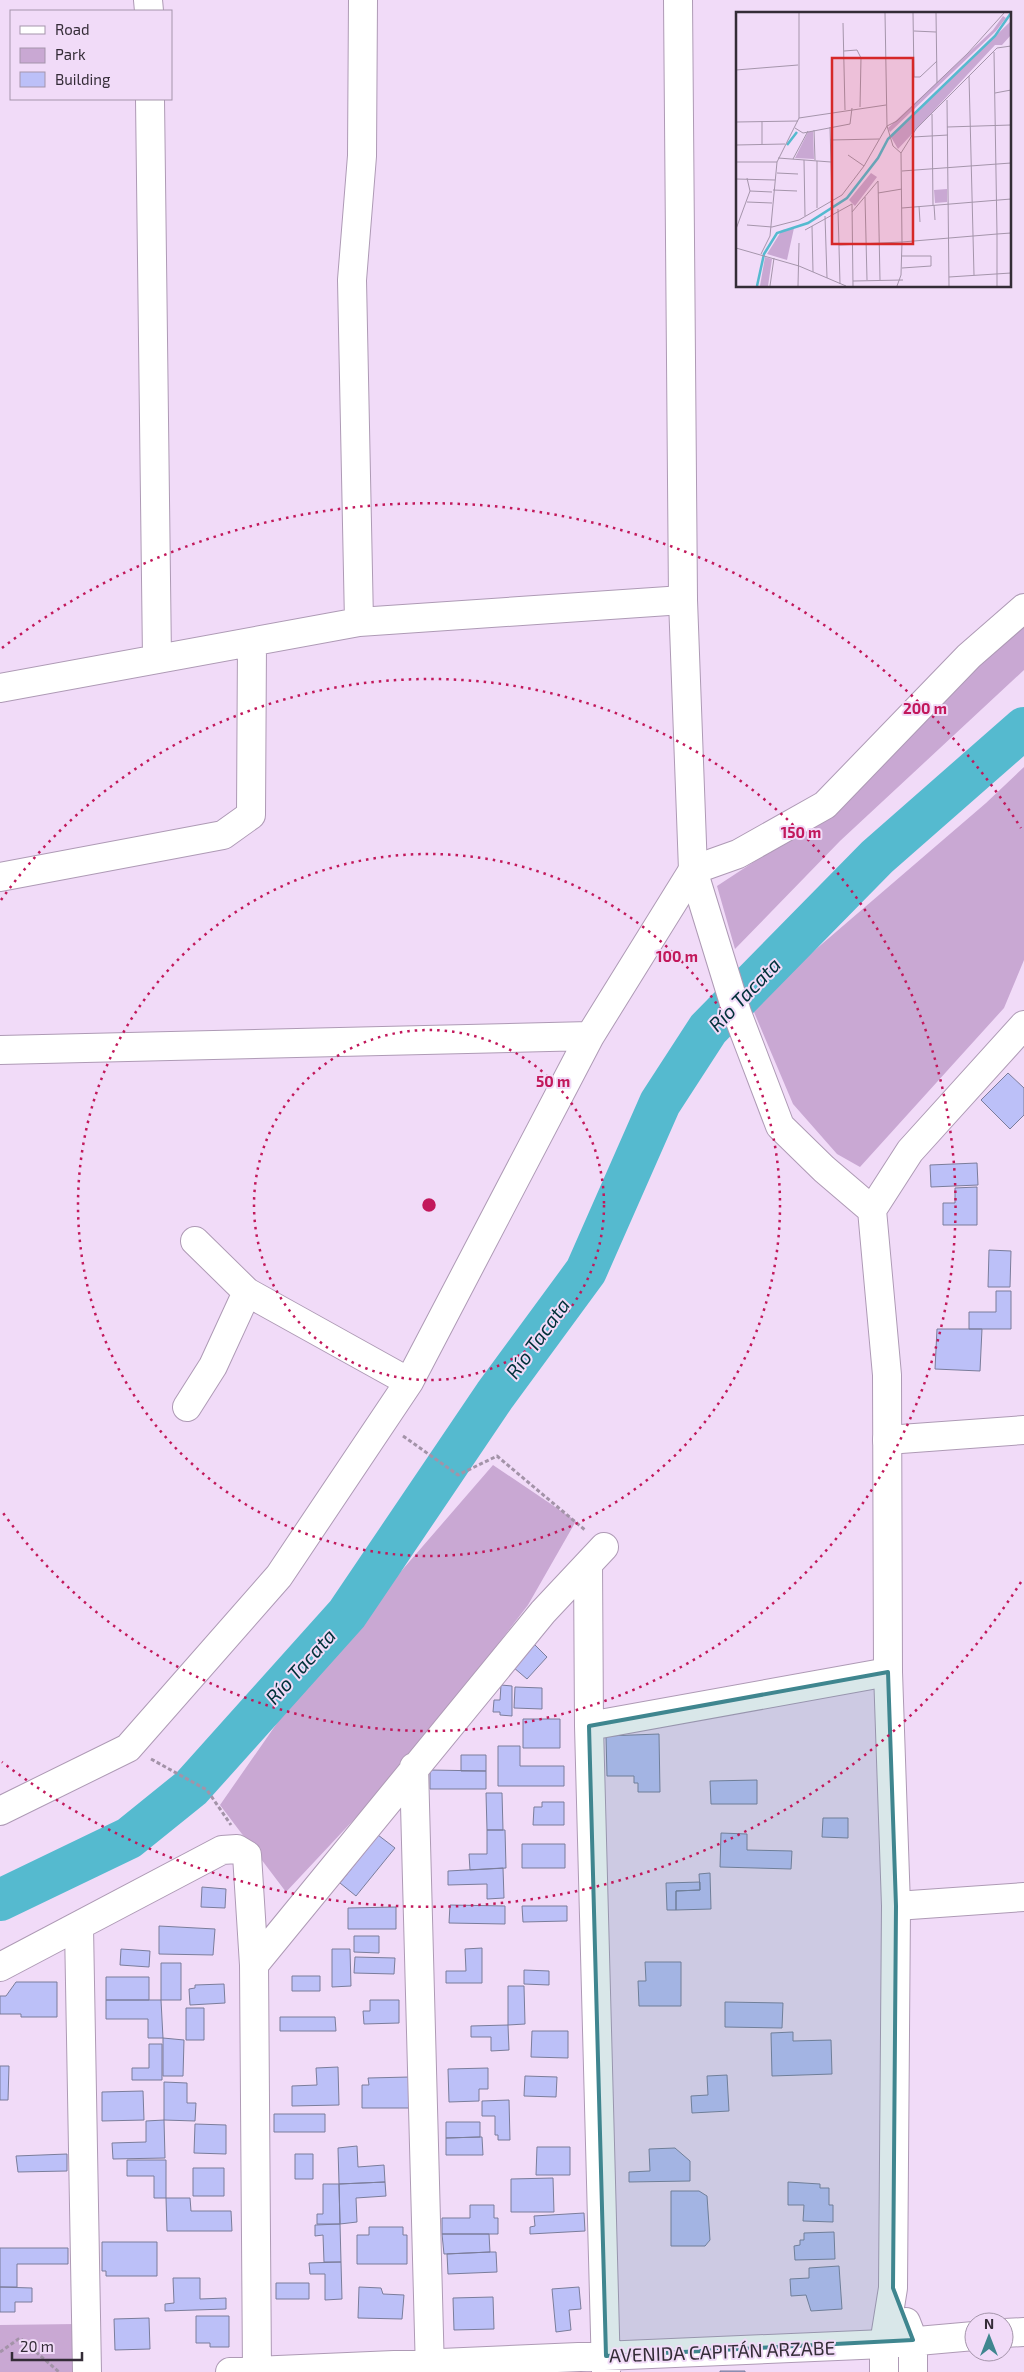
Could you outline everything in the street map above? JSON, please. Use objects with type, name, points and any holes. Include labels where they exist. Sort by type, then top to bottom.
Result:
[{"type":"street","points":[[359,622],[352,280],[362,156],[362,0]]},
{"type":"street","points":[[678,0],[683,600],[693,870],[737,1013],[780,1126],[872,1210]]},
{"type":"street","points":[[150,100],[157,659]]},
{"type":"street","points":[[0,688],[359,622],[683,600]]},
{"type":"street","points":[[0,1811],[128,1748],[279,1576],[409,1382],[590,1036],[693,870],[738,854],[825,805],[969,656],[1024,608]]},
{"type":"street","points":[[0,877],[223,835],[251,815],[252,642]]},
{"type":"street","points":[[884,2372],[884,2344],[893,2288],[896,1906],[888,1672],[887,1375],[872,1210],[910,1150],[1024,1025]]},
{"type":"street","points":[[0,1050],[590,1036]]},
{"type":"street","points":[[195,1241],[247,1292],[409,1382]]},
{"type":"street","points":[[187,1407],[214,1366],[247,1292]]},
{"type":"street","points":[[887,1440],[1024,1430]]},
{"type":"street","points":[[596,1555],[589,1726],[606,2364]]},
{"type":"street","points":[[254,1965],[414,1767],[543,1612],[596,1555]]},
{"type":"street","points":[[589,1726],[888,1672]]},
{"type":"street","points":[[414,1767],[429,2368]]},
{"type":"street","points":[[0,1967],[222,1850],[237,1849],[247,1855],[254,1965],[258,2371]]},
{"type":"street","points":[[896,1906],[1024,1897]]},
{"type":"street","points":[[79,1927],[87,2372]]},
{"type":"street","points":[[893,2288],[913,2340],[913,2372]]},
{"type":"street","name":"AVENIDA CAPITÁN ARZABE","points":[[230,2372],[606,2364],[964,2337]]},
{"type":"path","points":[[383,1421],[458,1475],[497,1456],[596,1555]]},
{"type":"path","points":[[169,1767],[208,1790],[231,1824],[237,1849]]},
{"type":"path","points":[[0,2352],[20,2338],[59,2372]]},
{"type":"highlighted area","points":[[888,1672],[896,1906],[893,2288],[913,2340],[606,2356],[589,1726]]},
{"type":"green space","points":[[1024,621],[1024,670],[840,841],[735,949],[717,886],[829,813]]},
{"type":"green space","points":[[1024,767],[1024,960],[1004,1008],[860,1167],[837,1154],[793,1104],[751,1005],[986,803]]},
{"type":"green space","points":[[493,1465],[576,1521],[528,1605],[405,1765],[286,1892],[220,1805],[307,1680]]},
{"type":"green space","points":[[77,2324],[77,2372],[0,2372],[0,2325]]},
{"type":"building","points":[[1008,1073],[1024,1088],[1024,1115],[1010,1129],[981,1100]]},
{"type":"building","points":[[977,1163],[978,1185],[931,1187],[930,1165]]},
{"type":"building","points":[[977,1187],[977,1225],[943,1225],[943,1203],[955,1203],[955,1188]]},
{"type":"building","points":[[989,1250],[1011,1251],[1010,1287],[988,1287]]},
{"type":"building","points":[[996,1291],[1011,1291],[1011,1329],[969,1329],[969,1312],[996,1312]]},
{"type":"building","points":[[937,1329],[982,1329],[980,1371],[935,1369]]},
{"type":"building","points":[[534,1644],[547,1657],[527,1679],[513,1667]]},
{"type":"building","points":[[501,1685],[512,1686],[512,1716],[493,1712],[494,1700],[500,1700]]},
{"type":"building","points":[[515,1687],[542,1688],[542,1709],[514,1708]]},
{"type":"building","points":[[523,1719],[560,1719],[560,1748],[523,1748]]},
{"type":"building","points":[[659,1734],[660,1792],[638,1792],[638,1783],[634,1783],[634,1776],[607,1776],[606,1736]]},
{"type":"building","points":[[498,1746],[520,1746],[520,1766],[564,1766],[564,1786],[498,1786]]},
{"type":"building","points":[[461,1755],[486,1755],[486,1771],[461,1771]]},
{"type":"building","points":[[430,1770],[486,1771],[486,1789],[430,1789]]},
{"type":"building","points":[[757,1780],[757,1804],[711,1804],[710,1781]]},
{"type":"building","points":[[486,1793],[502,1793],[503,1830],[487,1830]]},
{"type":"building","points":[[542,1802],[564,1802],[564,1825],[533,1825],[534,1807],[542,1807]]},
{"type":"building","points":[[823,1818],[848,1818],[848,1838],[822,1837]]},
{"type":"building","points":[[487,1830],[505,1830],[506,1868],[470,1870],[469,1854],[487,1854]]},
{"type":"building","points":[[721,1833],[747,1834],[747,1850],[792,1851],[791,1869],[720,1867]]},
{"type":"building","points":[[378,1835],[395,1848],[356,1896],[340,1883]]},
{"type":"building","points":[[522,1844],[565,1844],[565,1868],[522,1868]]},
{"type":"building","points":[[503,1868],[504,1898],[487,1899],[487,1884],[448,1885],[448,1871]]},
{"type":"building","points":[[710,1873],[711,1909],[676,1910],[676,1891],[700,1890],[699,1874]]},
{"type":"building","points":[[700,1882],[700,1890],[676,1891],[676,1910],[667,1910],[666,1883]]},
{"type":"building","points":[[202,1887],[226,1889],[225,1908],[201,1907]]},
{"type":"building","points":[[450,1905],[505,1906],[505,1924],[449,1923]]},
{"type":"building","points":[[522,1906],[567,1906],[567,1921],[523,1922]]},
{"type":"building","points":[[396,1907],[396,1929],[348,1929],[348,1908]]},
{"type":"building","points":[[159,1926],[215,1929],[213,1955],[159,1954]]},
{"type":"building","points":[[354,1936],[379,1936],[379,1953],[354,1952]]},
{"type":"building","points":[[482,1948],[482,1983],[446,1983],[446,1971],[466,1971],[465,1949]]},
{"type":"building","points":[[121,1949],[150,1951],[149,1967],[120,1965]]},
{"type":"building","points":[[332,1949],[350,1949],[351,1986],[332,1987]]},
{"type":"building","points":[[355,1957],[395,1958],[394,1974],[354,1973]]},
{"type":"building","points":[[645,1962],[681,1962],[681,2006],[639,2006],[638,1981],[646,1981]]},
{"type":"building","points":[[161,1963],[181,1963],[181,2000],[161,2000]]},
{"type":"building","points":[[524,1970],[549,1971],[549,1985],[524,1984]]},
{"type":"building","points":[[292,1976],[320,1976],[320,1991],[292,1991]]},
{"type":"building","points":[[106,1977],[149,1977],[149,2000],[106,2000]]},
{"type":"building","points":[[16,1982],[57,1982],[57,2017],[21,2017],[21,2014],[0,2014],[0,1996],[6,1996]]},
{"type":"building","points":[[224,1984],[225,2003],[190,2005],[189,1989],[195,1988],[195,1985]]},
{"type":"building","points":[[508,1986],[524,1986],[525,2024],[508,2025]]},
{"type":"building","points":[[106,2000],[161,2000],[163,2038],[148,2038],[148,2019],[106,2019]]},
{"type":"building","points":[[370,2000],[399,2000],[399,2023],[364,2024],[363,2011],[370,2011]]},
{"type":"building","points":[[725,2002],[783,2003],[782,2028],[725,2027]]},
{"type":"building","points":[[186,2008],[204,2008],[204,2040],[186,2040]]},
{"type":"building","points":[[280,2017],[335,2017],[336,2031],[280,2031]]},
{"type":"building","points":[[508,2025],[509,2050],[491,2051],[491,2037],[471,2037],[471,2026]]},
{"type":"building","points":[[532,2031],[568,2031],[568,2058],[531,2057]]},
{"type":"building","points":[[793,2032],[793,2041],[831,2040],[832,2074],[772,2076],[771,2033]]},
{"type":"building","points":[[163,2038],[184,2040],[183,2076],[163,2076]]},
{"type":"building","points":[[149,2044],[162,2044],[162,2080],[132,2080],[132,2068],[149,2068]]},
{"type":"building","points":[[0,2066],[9,2066],[8,2100],[0,2100]]},
{"type":"building","points":[[338,2067],[339,2105],[292,2106],[292,2086],[317,2085],[316,2068]]},
{"type":"building","points":[[488,2068],[488,2089],[479,2089],[479,2101],[449,2102],[448,2069]]},
{"type":"building","points":[[727,2075],[729,2111],[692,2113],[691,2096],[708,2095],[707,2076]]},
{"type":"building","points":[[525,2076],[557,2077],[556,2097],[524,2096]]},
{"type":"building","points":[[410,2077],[411,2108],[362,2108],[362,2085],[369,2085],[368,2078]]},
{"type":"building","points":[[164,2082],[187,2083],[187,2103],[196,2103],[195,2121],[164,2120]]},
{"type":"building","points":[[143,2091],[144,2120],[102,2121],[102,2092]]},
{"type":"building","points":[[509,2100],[510,2140],[498,2140],[498,2135],[495,2135],[495,2116],[482,2116],[482,2101]]},
{"type":"building","points":[[274,2114],[325,2114],[325,2132],[274,2132]]},
{"type":"building","points":[[164,2120],[165,2158],[113,2159],[112,2143],[146,2142],[146,2121]]},
{"type":"building","points":[[446,2122],[480,2122],[480,2137],[446,2138]]},
{"type":"building","points":[[195,2124],[226,2125],[226,2154],[194,2153]]},
{"type":"building","points":[[482,2137],[483,2155],[446,2155],[446,2138]]},
{"type":"building","points":[[357,2146],[358,2167],[384,2165],[385,2182],[339,2184],[338,2148]]},
{"type":"building","points":[[537,2147],[570,2147],[570,2175],[536,2175]]},
{"type":"building","points":[[675,2148],[690,2161],[690,2181],[629,2182],[629,2172],[650,2171],[649,2149]]},
{"type":"building","points":[[67,2154],[67,2171],[18,2172],[16,2156]]},
{"type":"building","points":[[295,2154],[313,2154],[313,2179],[295,2179]]},
{"type":"building","points":[[127,2160],[166,2160],[166,2198],[154,2198],[154,2176],[127,2176]]},
{"type":"building","points":[[193,2168],[224,2168],[224,2196],[193,2196]]},
{"type":"building","points":[[553,2178],[554,2212],[511,2212],[511,2179]]},
{"type":"building","points":[[385,2182],[386,2196],[356,2198],[357,2222],[340,2224],[339,2184]]},
{"type":"building","points":[[788,2182],[820,2184],[820,2188],[829,2188],[829,2205],[833,2205],[833,2222],[803,2221],[804,2205],[788,2205]]},
{"type":"building","points":[[323,2184],[339,2184],[340,2224],[317,2224],[317,2214],[323,2214]]},
{"type":"building","points":[[671,2191],[699,2191],[707,2196],[710,2240],[705,2246],[671,2246]]},
{"type":"building","points":[[166,2198],[190,2198],[191,2211],[231,2211],[232,2231],[167,2231]]},
{"type":"building","points":[[470,2205],[494,2205],[494,2218],[498,2218],[498,2234],[442,2234],[442,2218],[470,2218]]},
{"type":"building","points":[[584,2213],[585,2231],[530,2234],[530,2227],[535,2226],[534,2216]]},
{"type":"building","points":[[340,2224],[341,2262],[324,2262],[323,2235],[315,2236],[315,2225]]},
{"type":"building","points":[[369,2227],[403,2227],[403,2235],[407,2235],[407,2264],[357,2264],[357,2235],[369,2235]]},
{"type":"building","points":[[834,2232],[835,2259],[795,2260],[794,2246],[800,2245],[800,2240],[804,2240],[804,2233]]},
{"type":"building","points":[[442,2234],[489,2234],[490,2252],[444,2254]]},
{"type":"building","points":[[102,2242],[157,2242],[157,2276],[106,2276],[106,2271],[102,2271]]},
{"type":"building","points":[[0,2248],[68,2248],[68,2264],[17,2264],[17,2287],[0,2287]]},
{"type":"building","points":[[496,2252],[497,2272],[448,2274],[447,2254]]},
{"type":"building","points":[[341,2262],[342,2299],[325,2300],[325,2274],[310,2274],[309,2263]]},
{"type":"building","points":[[839,2266],[842,2309],[811,2311],[806,2295],[791,2296],[790,2279],[809,2278],[809,2268]]},
{"type":"building","points":[[173,2278],[200,2278],[200,2299],[226,2298],[226,2309],[165,2311],[165,2304],[174,2303]]},
{"type":"building","points":[[276,2283],[309,2283],[309,2299],[276,2299]]},
{"type":"building","points":[[0,2287],[32,2288],[32,2302],[15,2302],[15,2312],[0,2312]]},
{"type":"building","points":[[359,2287],[381,2288],[383,2294],[404,2295],[402,2319],[358,2318]]},
{"type":"building","points":[[579,2287],[581,2309],[569,2310],[571,2330],[556,2332],[552,2289]]},
{"type":"building","points":[[493,2297],[494,2329],[454,2330],[453,2298]]},
{"type":"building","points":[[196,2316],[229,2316],[229,2347],[210,2347],[210,2343],[196,2343]]},
{"type":"building","points":[[149,2318],[150,2349],[115,2350],[114,2319]]},
{"type":"building","points":[[745,2371],[745,2372],[720,2372]]},
{"type":"waterway","name":"Río Tacata","points":[[0,1900],[129,1838],[191,1788],[347,1614],[495,1395],[586,1271],[660,1103],[708,1029],[877,857],[1024,728]]}]
